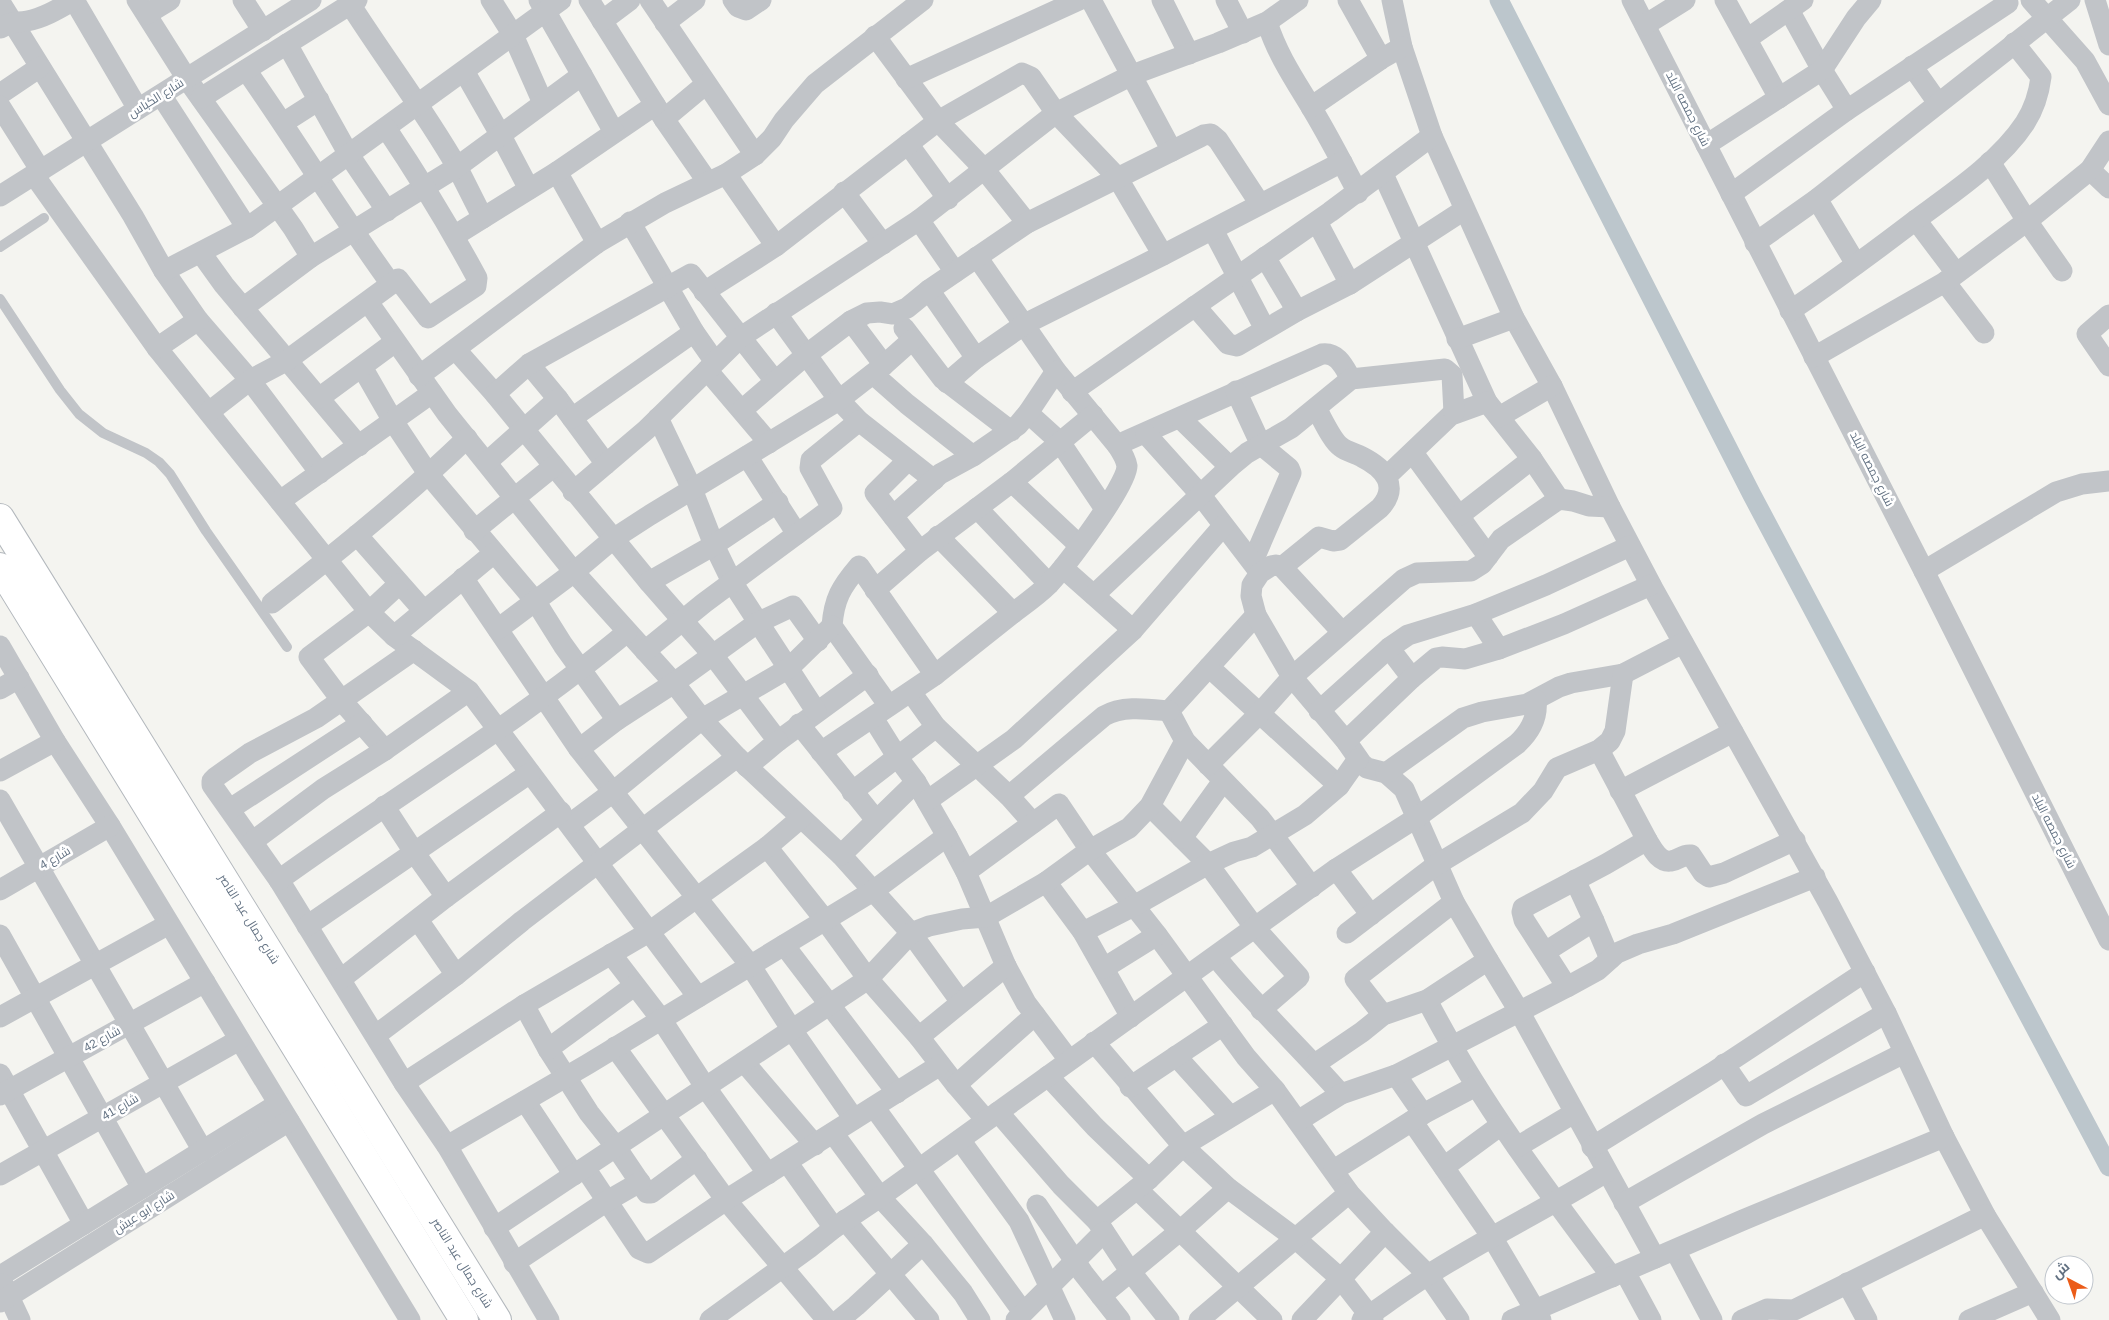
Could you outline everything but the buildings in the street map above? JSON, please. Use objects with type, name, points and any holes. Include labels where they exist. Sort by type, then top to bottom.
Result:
[{"type":"main road","name":"شارع جمال عبد الناصر","points":[[0,518],[497,1320]]},
{"type":"main road","points":[[0,567],[464,1320]]},
{"type":"street","points":[[6,25],[48,14],[74,0],[138,109]]},
{"type":"street","points":[[170,0],[142,7],[187,79],[311,257]]},
{"type":"street","points":[[243,0],[263,31]]},
{"type":"street","name":"شارع الكباس","points":[[0,196],[311,0]]},
{"type":"street","points":[[491,0],[513,35],[543,103]]},
{"type":"street","points":[[589,0],[659,112],[707,182]]},
{"type":"street","points":[[602,21],[630,0]]},
{"type":"street","points":[[650,0],[755,155]]},
{"type":"street","points":[[665,23],[695,0]]},
{"type":"street","points":[[734,0],[738,7],[746,10],[761,0]]},
{"type":"street","points":[[280,501],[393,421],[456,350],[518,301],[597,243],[630,222],[726,174],[755,155],[772,138],[784,120],[815,84],[923,0]]},
{"type":"street","points":[[906,79],[1079,0]]},
{"type":"street","points":[[1091,0],[1172,151]]},
{"type":"street","points":[[1162,0],[1189,54]]},
{"type":"street","points":[[1226,0],[1243,33]]},
{"type":"street","points":[[573,492],[658,418],[741,338],[919,220],[1056,113],[1132,75],[1243,33],[1266,22],[1298,0]]},
{"type":"street","points":[[1348,0],[1382,59]]},
{"type":"street","points":[[1392,0],[1402,47],[1432,136],[1514,318],[1552,386],[1610,507],[1651,586],[1795,840],[1865,972],[1886,1012],[1944,1137],[1985,1215],[2050,1320]]},
{"type":"street","name":"شارع جمصه البلد","points":[[1632,0],[1924,571],[2109,940]]},
{"type":"street","points":[[1645,25],[1685,0]]},
{"type":"street","points":[[1725,0],[1779,98]]},
{"type":"street","points":[[1706,145],[1822,70],[1856,18],[1871,0]]},
{"type":"street","points":[[2030,0],[2085,61],[2109,105]]},
{"type":"street","points":[[1756,242],[1817,198],[2070,0]]},
{"type":"street","points":[[2096,0],[2109,45]]},
{"type":"street","points":[[1731,194],[1847,110],[2009,1]]},
{"type":"street","points":[[0,2],[6,25],[40,68],[133,216],[164,271],[198,320],[250,380],[320,473]]},
{"type":"street","points":[[354,2],[385,58],[418,104],[457,167],[483,218]]},
{"type":"street","name":"شارع الكباس","points":[[201,98],[354,2]]},
{"type":"street","points":[[164,271],[247,228],[513,35],[548,4],[582,75],[614,132]]},
{"type":"street","points":[[1747,39],[1796,5],[1822,70],[1847,110]]},
{"type":"street","points":[[1266,22],[1281,59],[1311,107],[1358,193]]},
{"type":"street","points":[[875,36],[938,121],[984,169],[1027,223]]},
{"type":"street","points":[[1790,311],[1916,220],[1990,162],[2025,124],[2033,110],[2041,76],[2014,43]]},
{"type":"street","points":[[287,44],[348,154],[386,211]]},
{"type":"street","points":[[1311,107],[1402,47]]},
{"type":"street","points":[[1912,66],[1938,102]]},
{"type":"street","points":[[0,94],[40,68]]},
{"type":"street","points":[[246,70],[283,123],[352,230],[391,284]]},
{"type":"street","points":[[464,71],[529,190]]},
{"type":"street","points":[[704,292],[776,246],[938,121],[1022,73],[1031,77],[1056,113],[1117,177],[1163,255]]},
{"type":"street","points":[[243,308],[311,257],[352,230],[426,188],[457,167],[582,75]]},
{"type":"street","points":[[454,236],[557,172],[614,132],[659,112],[706,84]]},
{"type":"street","points":[[161,95],[247,228]]},
{"type":"street","points":[[283,123],[319,100]]},
{"type":"street","points":[[0,106],[38,173],[157,348],[369,612],[394,636],[469,691],[698,997]]},
{"type":"street","points":[[209,412],[250,380],[286,361],[398,279],[428,318],[476,286],[477,278],[454,236],[426,188],[386,128]]},
{"type":"street","points":[[742,410],[806,354],[851,321],[874,312],[893,314],[907,308],[929,290],[1027,223],[1204,135],[1211,134],[1218,140],[1260,204]]},
{"type":"street","points":[[1072,392],[1358,193],[1432,136]]},
{"type":"street","points":[[1814,357],[1950,277],[2027,222],[2090,170],[2109,141]]},
{"type":"street","points":[[908,144],[948,199]]},
{"type":"street","points":[[946,383],[976,358],[1025,324],[1213,230],[1342,162]]},
{"type":"street","points":[[1990,162],[2027,222],[2062,271]]},
{"type":"street","points":[[2090,170],[2109,188]]},
{"type":"street","points":[[557,172],[597,243]]},
{"type":"street","points":[[726,174],[776,246]]},
{"type":"street","points":[[1383,174],[1416,243],[1457,339],[1493,409],[1559,499]]},
{"type":"street","points":[[844,192],[883,244]]},
{"type":"street","points":[[1817,198],[1856,264]]},
{"type":"street","points":[[1195,306],[1228,344],[1237,346],[1265,328],[1350,284],[1416,243],[1464,210]]},
{"type":"street","points":[[919,220],[955,272]]},
{"type":"street","points":[[1916,220],[1984,333]]},
{"type":"street","points":[[630,222],[694,332],[711,366],[742,410],[769,443]]},
{"type":"street","points":[[1317,222],[1350,284]]},
{"type":"street","points":[[1213,230],[1265,328]]},
{"type":"street","points":[[201,253],[224,285],[286,361],[359,446]]},
{"type":"street","points":[[821,752],[935,675],[1049,584],[1063,568],[1105,508],[1127,469],[1127,464],[1118,445],[1072,392],[977,257]]},
{"type":"street","points":[[1265,257],[1297,311]]},
{"type":"street","points":[[495,394],[529,364],[691,274],[775,381]]},
{"type":"street","points":[[929,290],[976,358]]},
{"type":"street","points":[[368,302],[395,342],[467,438],[574,572],[645,650],[702,719],[742,762],[841,855],[911,933],[961,1002]]},
{"type":"street","points":[[776,313],[839,400],[859,421],[934,480]]},
{"type":"street","points":[[893,314],[946,383],[1011,431]]},
{"type":"street","points":[[2109,315],[2087,334],[2109,366]]},
{"type":"street","points":[[1457,339],[1514,318]]},
{"type":"street","points":[[157,348],[198,320]]},
{"type":"street","points":[[851,321],[879,369],[907,404],[973,456]]},
{"type":"street","points":[[572,418],[694,332]]},
{"type":"street","points":[[498,630],[614,540],[692,489],[839,400],[912,340]]},
{"type":"street","points":[[319,398],[395,342]]},
{"type":"street","points":[[456,350],[524,429],[573,492],[649,582],[684,620],[778,741]]},
{"type":"street","points":[[1118,445],[1322,354],[1333,354],[1339,359],[1351,379]]},
{"type":"street","points":[[529,364],[558,399],[606,464]]},
{"type":"street","points":[[362,367],[393,421],[429,475],[474,531],[536,602],[562,645],[617,720]]},
{"type":"street","points":[[1094,595],[1199,493],[1230,466],[1261,445],[1280,436],[1351,379],[1445,369],[1452,375],[1454,413]]},
{"type":"street","points":[[893,516],[934,480],[1011,431],[1028,414],[1056,370]]},
{"type":"street","points":[[1387,476],[1454,413],[1493,409],[1552,386]]},
{"type":"street","points":[[1236,392],[1261,445],[1288,468],[1290,473],[1256,567],[1251,590],[1256,615],[1292,677],[1346,741],[1358,759],[1367,768],[1386,773],[1404,790],[1454,902],[1520,1011],[1592,1147],[1655,1258]]},
{"type":"street","points":[[487,462],[558,399]]},
{"type":"street","points":[[1282,567],[1317,538],[1322,536],[1333,542],[1340,540],[1380,508],[1390,491],[1387,476],[1371,462],[1339,446],[1316,408]]},
{"type":"street","points":[[1028,414],[1060,442],[1105,508]]},
{"type":"street","points":[[874,590],[938,536],[1012,482],[1093,415]]},
{"type":"street","points":[[658,418],[692,489],[714,545],[732,582],[816,711]]},
{"type":"street","points":[[1180,418],[1230,466]]},
{"type":"street","points":[[645,650],[732,582],[832,508],[810,468],[811,460],[859,421]]},
{"type":"street","points":[[1146,434],[1199,493],[1256,567]]},
{"type":"street","points":[[272,603],[429,475],[467,438]]},
{"type":"street","points":[[1413,453],[1488,556]]},
{"type":"street","points":[[747,456],[797,534]]},
{"type":"street","points":[[908,460],[876,493],[920,551]]},
{"type":"street","points":[[1460,515],[1532,460]]},
{"type":"street","points":[[474,531],[554,466]]},
{"type":"street","points":[[1924,571],[2056,492],[2082,484],[2109,481]]},
{"type":"street","points":[[1012,482],[1079,546]]},
{"type":"street","points":[[1208,765],[1259,714],[1292,677],[1394,586],[1417,573],[1470,571],[1482,564],[1501,539],[1559,499],[1589,506],[1610,507]]},
{"type":"street","points":[[649,582],[714,545],[778,502]]},
{"type":"street","points":[[977,508],[1049,584]]},
{"type":"street","points":[[927,801],[1014,740],[1133,630],[1223,526]]},
{"type":"street","points":[[357,535],[424,611]]},
{"type":"street","points":[[938,536],[1013,614]]},
{"type":"street","points":[[1319,711],[1389,648],[1408,635],[1476,614],[1546,585],[1630,546]]},
{"type":"street","points":[[394,636],[494,553]]},
{"type":"street","points":[[341,979],[446,897],[565,818],[613,792],[702,719],[741,694],[789,668],[825,633],[843,585],[859,566],[935,675]]},
{"type":"street","points":[[1256,567],[1282,567],[1342,632]]},
{"type":"street","points":[[1063,568],[1133,630]]},
{"type":"street","points":[[463,578],[579,749],[750,966],[854,1119]]},
{"type":"street","points":[[385,750],[342,701],[310,657],[369,612],[399,584]]},
{"type":"street","points":[[1346,741],[1412,678],[1436,658],[1465,658],[1499,649],[1564,624],[1651,586]]},
{"type":"street","points":[[579,749],[617,720],[674,683],[757,623],[793,606],[825,633],[868,675],[898,758],[916,782],[966,872],[1006,966],[1026,1003],[1069,1060]]},
{"type":"street","points":[[1476,614],[1499,649]]},
{"type":"street","points":[[1169,711],[1256,615]]},
{"type":"street","points":[[279,880],[384,806],[498,730],[543,696],[582,670],[627,632]]},
{"type":"street","points":[[1386,773],[1463,718],[1482,712],[1527,704],[1570,683],[1622,674],[1683,643]]},
{"type":"street","points":[[0,646],[55,740],[110,826],[410,1320]]},
{"type":"street","points":[[1389,648],[1412,678]]},
{"type":"street","points":[[414,650],[316,718],[250,753],[214,779],[212,785],[253,840],[376,1034],[404,1083],[447,1146],[549,1320]]},
{"type":"street","points":[[1209,667],[1339,786]]},
{"type":"street","points":[[1348,934],[1436,865],[1522,813],[1543,791],[1557,768],[1599,750],[1610,741],[1615,731],[1622,674]]},
{"type":"street","points":[[376,1034],[456,975],[522,921],[642,830],[742,762],[778,741],[798,724],[868,675]]},
{"type":"street","points":[[0,689],[19,678]]},
{"type":"street","points":[[253,840],[323,788],[385,750],[469,691]]},
{"type":"street","points":[[911,692],[936,727],[1009,796],[1033,823]]},
{"type":"street","points":[[710,1320],[840,1224],[880,1198],[1312,886],[1416,818],[1523,738],[1536,716],[1536,700]]},
{"type":"street","points":[[1009,796],[1104,716],[1113,711],[1128,709],[1169,711]]},
{"type":"street","points":[[1169,711],[1185,741],[1273,834],[1312,886]]},
{"type":"street","points":[[230,809],[362,723]]},
{"type":"street","points":[[798,724],[876,820]]},
{"type":"street","points":[[852,792],[936,727]]},
{"type":"street","points":[[1620,791],[1733,732]]},
{"type":"street","points":[[0,771],[55,740]]},
{"type":"street","points":[[494,1228],[868,980],[911,933],[928,926],[962,919],[986,917],[1046,882],[1090,850],[1129,828],[1150,806],[1185,741]]},
{"type":"street","points":[[1599,750],[1646,840],[1662,859],[1671,861],[1685,854],[1691,855],[1703,873],[1709,877],[1724,873],[1795,840]]},
{"type":"street","points":[[1083,932],[1134,906],[1208,864],[1234,852],[1252,847],[1305,815],[1339,786],[1358,759]]},
{"type":"street","points":[[307,926],[530,773]]},
{"type":"street","points":[[1182,838],[1223,781]]},
{"type":"street","points":[[841,855],[916,782]]},
{"type":"street","points":[[0,800],[203,1150]]},
{"type":"street","points":[[966,872],[1059,804],[1090,850],[1157,935],[1246,1057],[1275,1090],[1349,1193],[1428,1275],[1459,1320]]},
{"type":"street","points":[[384,806],[446,897]]},
{"type":"street","points":[[1150,806],[1208,864],[1255,928],[1299,977],[1261,1010]]},
{"type":"street","points":[[404,1083],[524,1005],[649,932],[767,847],[801,818]]},
{"type":"street","name":"شارع 4","points":[[0,890],[110,826]]},
{"type":"street","points":[[447,1146],[566,1077],[873,891],[947,836]]},
{"type":"street","points":[[1567,988],[1524,920],[1523,908],[1646,840]]},
{"type":"street","points":[[767,847],[825,920],[868,980],[919,1037],[956,1085],[992,1116],[1101,1227],[1130,1271],[1169,1320]]},
{"type":"street","points":[[1336,869],[1371,915]]},
{"type":"street","points":[[1298,1121],[1341,1094],[1396,1075],[1567,988],[1598,970],[1610,958],[1626,949],[1673,934],[1815,877]]},
{"type":"street","points":[[1575,880],[1610,958]]},
{"type":"street","points":[[1046,882],[1083,932],[1131,1017]]},
{"type":"street","points":[[1383,1015],[1355,979],[1454,902]]},
{"type":"street","points":[[418,920],[456,975]]},
{"type":"street","points":[[1545,952],[1594,921]]},
{"type":"street","points":[[0,1017],[169,924]]},
{"type":"street","points":[[1104,968],[1157,935]]},
{"type":"street","points":[[0,936],[142,1188]]},
{"type":"street","points":[[784,945],[897,1093]]},
{"type":"street","points":[[611,954],[661,1019],[706,1088],[768,1174]]},
{"type":"street","points":[[1216,957],[1261,1010],[1341,1094]]},
{"type":"street","points":[[1314,1064],[1362,1032],[1383,1015],[1427,1000],[1488,960]]},
{"type":"street","points":[[919,1037],[1006,966]]},
{"type":"street","points":[[1592,1147],[1865,972]]},
{"type":"street","name":"شارع 42","points":[[3,1087],[69,1057],[205,982]]},
{"type":"street","points":[[548,1049],[634,986]]},
{"type":"street","points":[[1427,1000],[1451,1047],[1501,1125],[1556,1202],[1618,1275],[1651,1320]]},
{"type":"street","points":[[524,1005],[548,1049],[589,1113],[650,1193],[697,1159]]},
{"type":"street","points":[[1746,1096],[1886,1012]]},
{"type":"street","points":[[956,1085],[1035,1015]]},
{"type":"street","points":[[1130,1087],[1223,1025]]},
{"type":"street","name":"شارع 41","points":[[0,1175],[240,1040]]},
{"type":"street","points":[[1094,1042],[1130,1087],[1183,1146],[1228,1188],[1295,1238],[1341,1279],[1368,1318],[1428,1275],[1606,1172]]},
{"type":"street","points":[[615,1047],[726,1200],[827,1320]]},
{"type":"street","points":[[1624,1203],[1763,1124],[1904,1053]]},
{"type":"street","points":[[1176,1056],[1230,1116]]},
{"type":"street","points":[[744,1062],[814,1144]]},
{"type":"street","points":[[1724,1064],[1763,1124]]},
{"type":"street","points":[[525,1101],[580,1172],[607,1201],[639,1249],[648,1252],[726,1200],[940,1065]]},
{"type":"street","points":[[1396,1075],[1444,1167],[1492,1237],[1538,1314]]},
{"type":"street","points":[[1048,1076],[1095,1127],[1181,1230],[1272,1320]]},
{"type":"street","points":[[1334,1170],[1417,1118],[1476,1086]]},
{"type":"street","points":[[3,1087],[43,1151],[84,1224]]},
{"type":"street","points":[[874,1107],[920,1168],[1019,1316],[1050,1288],[1101,1227],[1183,1146],[1275,1090]]},
{"type":"street","name":"شارع ابو عيش","points":[[3,1288],[84,1224],[203,1150],[284,1112]]},
{"type":"street","name":"شارع ابو عيش","points":[[3,1288],[284,1112]]},
{"type":"street","points":[[1517,1147],[1574,1113]]},
{"type":"street","points":[[1444,1167],[1501,1125]]},
{"type":"street","points":[[833,1133],[880,1198],[923,1244],[963,1293],[980,1320]]},
{"type":"street","points":[[1512,1320],[1538,1314],[1618,1275],[1742,1220],[1944,1137]]},
{"type":"street","points":[[960,1140],[1019,1221],[1065,1320]]},
{"type":"street","points":[[787,1162],[840,1224],[890,1274],[929,1320]]},
{"type":"street","points":[[514,1263],[607,1201],[640,1182]]},
{"type":"street","points":[[1019,1221],[1061,1185]]},
{"type":"street","points":[[1101,1296],[1181,1230],[1228,1188]]},
{"type":"street","points":[[1199,1320],[1349,1193]]},
{"type":"street","points":[[1037,1205],[1074,1260],[1120,1320]]},
{"type":"street","points":[[1742,1320],[1767,1309],[1775,1308],[1790,1316],[1801,1306],[1985,1215]]},
{"type":"street","points":[[1302,1320],[1385,1232]]},
{"type":"street","points":[[838,1320],[856,1306],[923,1244]]},
{"type":"street","points":[[1675,1250],[1712,1320]]},
{"type":"street","points":[[1847,1283],[1867,1320]]},
{"type":"street","points":[[3,1288],[20,1320]]},
{"type":"street","points":[[1969,1320],[2033,1292]]},
{"type":"lane","points":[[0,247],[44,218]]},
{"type":"lane","points":[[0,299],[60,390],[79,414],[103,433],[146,453],[170,474],[206,531],[287,647]]},
{"type":"waterway","points":[[1499,0],[1752,495],[2109,1167]]}]
